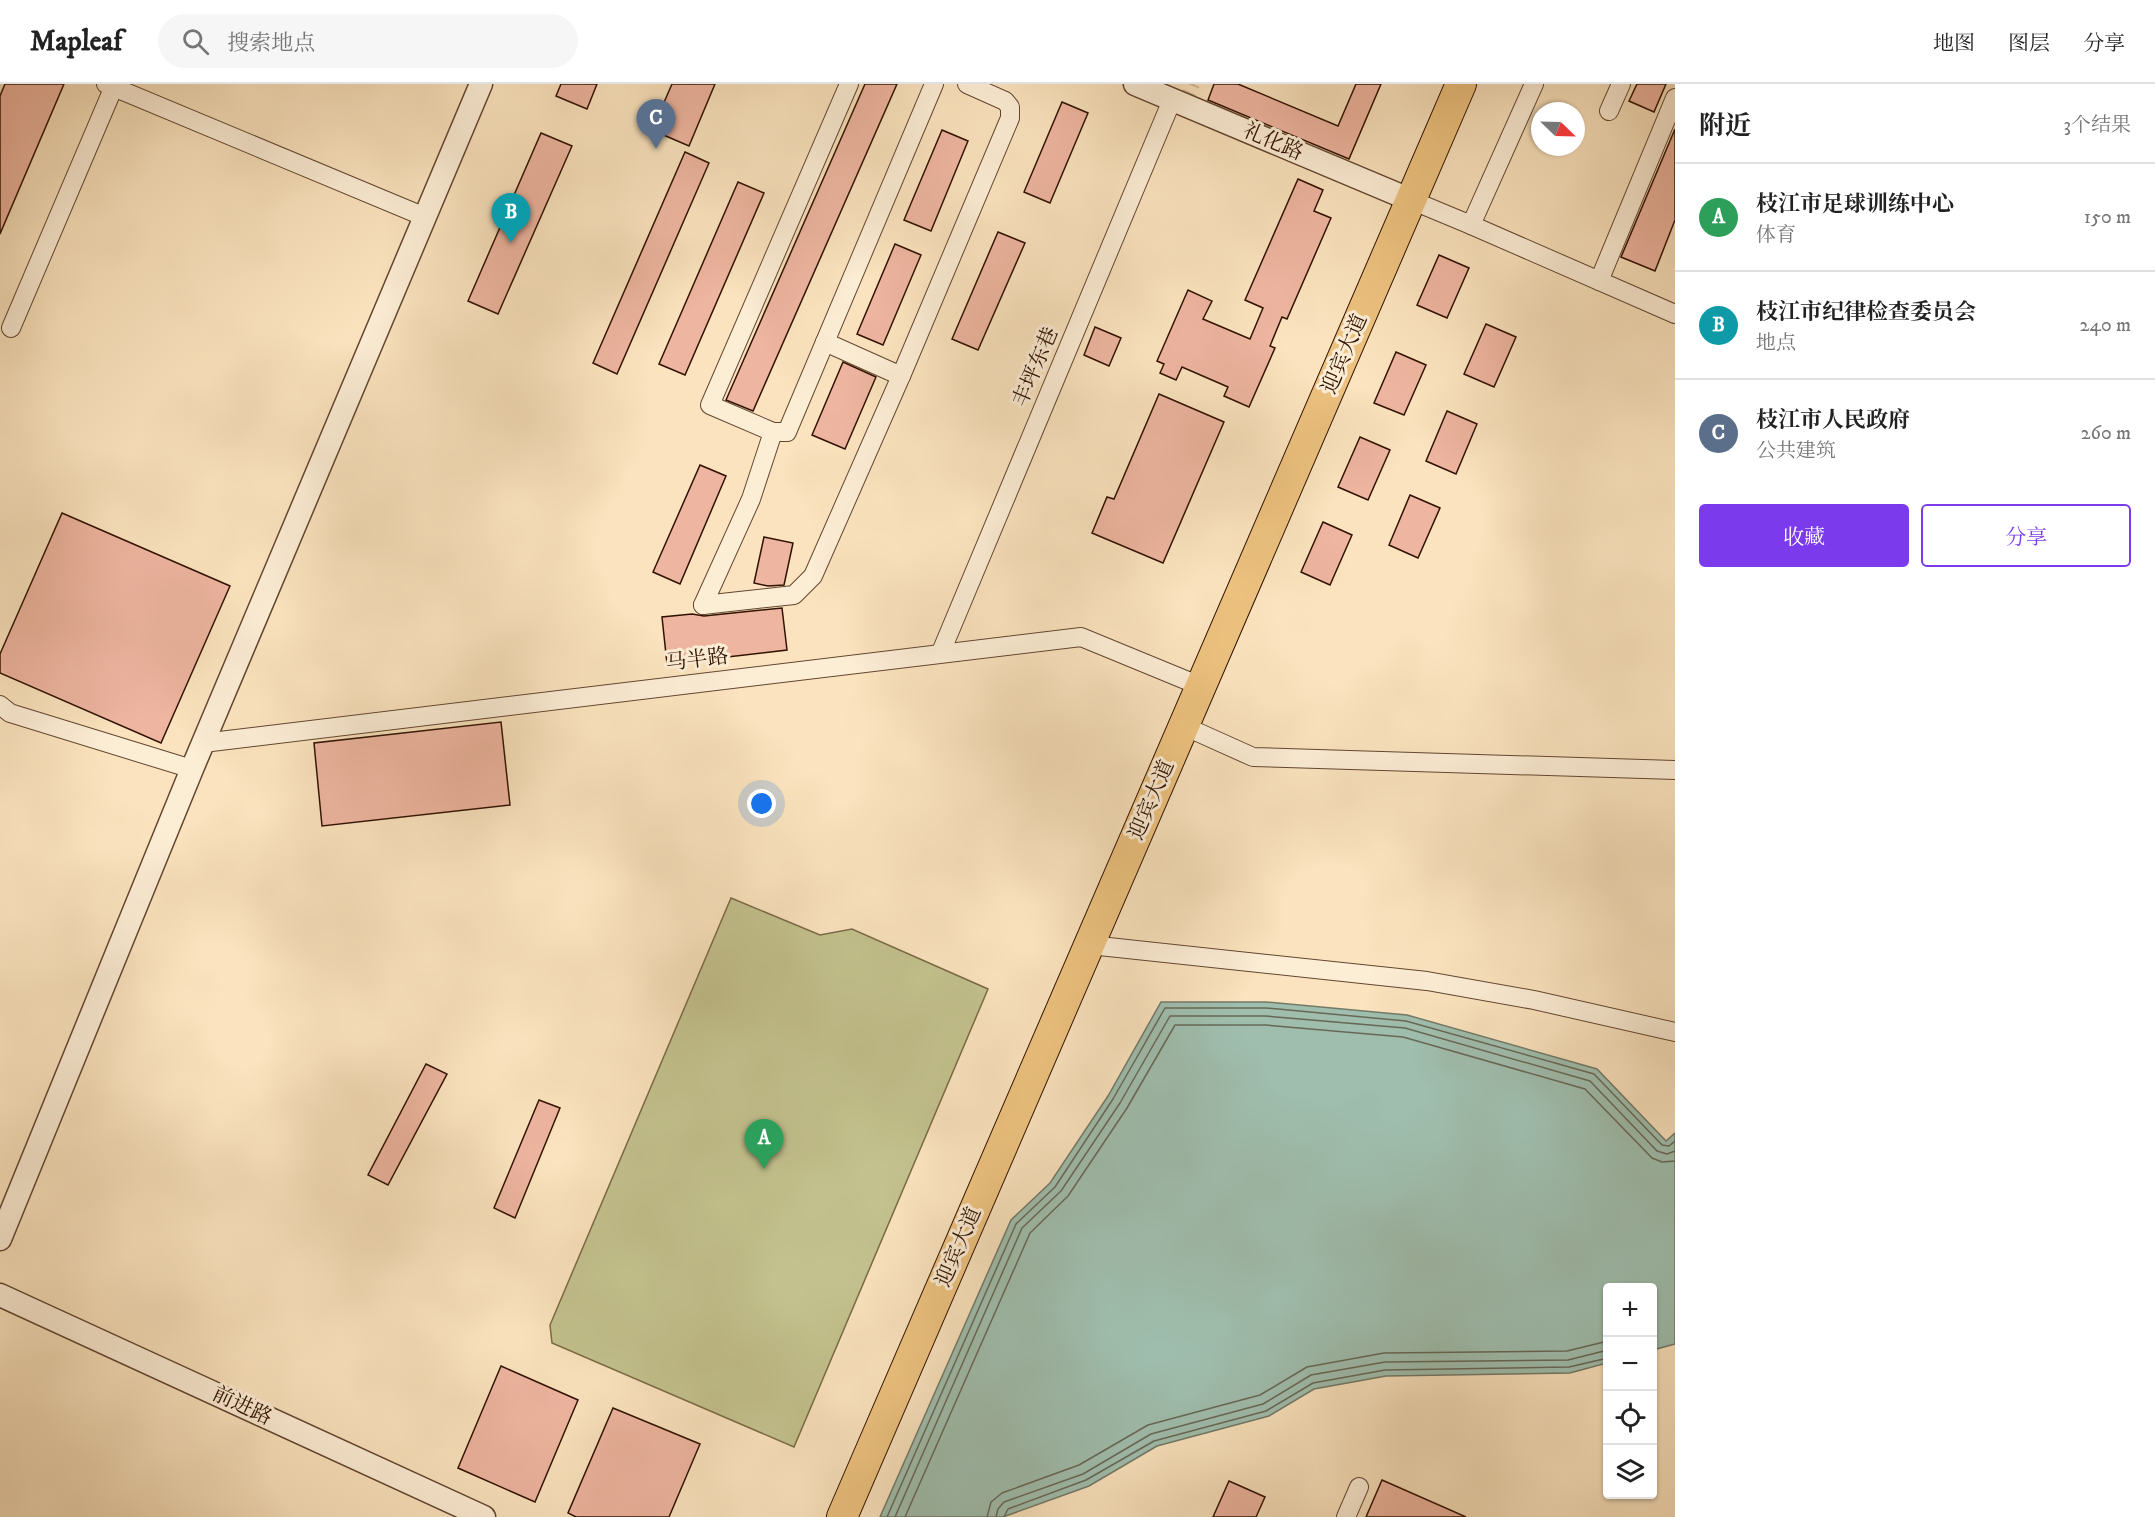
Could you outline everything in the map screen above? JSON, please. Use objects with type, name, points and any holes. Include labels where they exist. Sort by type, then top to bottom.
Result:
[{"type":"main road","name":"迎宾大道","points":[[842,1517],[1184,726],[1405,197],[1446,84]]},
{"type":"main road","name":"迎宾大道","points":[[827,1517],[1188,681],[1405,197],[1461,84]]},
{"type":"street","points":[[0,1239],[192,769],[481,84]]},
{"type":"street","points":[[849,84],[710,405],[774,432],[787,432],[934,84]]},
{"type":"street","points":[[774,432],[751,499],[703,605],[794,595],[813,576],[901,376],[1010,118],[1010,107],[1005,101],[967,84]]},
{"type":"street","name":"礼化路","points":[[1135,84],[1405,197]]},
{"type":"street","points":[[1471,225],[1534,84]]},
{"type":"street","points":[[1609,111],[1621,84]]},
{"type":"street","points":[[11,327],[111,85],[425,217]]},
{"type":"street","points":[[1599,281],[1675,98]]},
{"type":"street","name":"丰坪东巷","points":[[941,652],[1172,100]]},
{"type":"street","points":[[1405,197],[1675,314]]},
{"type":"street","points":[[825,342],[901,376]]},
{"type":"street","name":"马半路","points":[[203,743],[941,652],[1081,637],[1188,681]]},
{"type":"street","points":[[0,705],[10,712],[192,769]]},
{"type":"street","points":[[1184,726],[1253,756],[1675,770]]},
{"type":"street","points":[[1090,945],[1427,981],[1534,1000],[1675,1032]]},
{"type":"street","name":"前进路","points":[[0,1295],[484,1517]]},
{"type":"street","points":[[1346,1517],[1359,1487]]},
{"type":"shaded area","points":[[731,898],[820,935],[852,929],[988,989],[794,1447],[552,1343],[550,1325]]},
{"type":"water","points":[[1161,1002],[1266,1002],[1407,1015],[1597,1069],[1666,1141],[1675,1133],[1675,1344],[1657,1349],[1657,1283],[1603,1283],[1603,1364],[1570,1373],[1386,1376],[1314,1389],[1269,1416],[1157,1446],[1089,1486],[1003,1517],[880,1517],[1011,1220],[1050,1183],[1108,1096]]},
{"type":"building","points":[[5,84],[64,84],[0,234],[0,96]]},
{"type":"building","points":[[561,84],[597,84],[587,109],[556,96]]},
{"type":"building","points":[[672,84],[715,84],[689,146],[652,130]]},
{"type":"building","points":[[865,84],[897,84],[753,411],[726,400]]},
{"type":"building","points":[[1214,84],[1238,84],[1338,126],[1356,84],[1381,84],[1349,159],[1208,100]]},
{"type":"building","points":[[1637,84],[1666,84],[1654,112],[1629,101]]},
{"type":"building","points":[[1062,102],[1088,113],[1050,203],[1024,192]]},
{"type":"building","points":[[1675,129],[1675,220],[1655,271],[1621,257]]},
{"type":"building","points":[[942,130],[968,141],[931,231],[904,220]]},
{"type":"building","points":[[541,133],[572,146],[498,314],[468,301]]},
{"type":"building","points":[[685,152],[709,163],[617,374],[593,363]]},
{"type":"building","points":[[1298,179],[1323,190],[1314,211],[1331,218],[1287,319],[1282,317],[1270,346],[1275,348],[1249,407],[1224,396],[1228,387],[1182,367],[1176,380],[1160,373],[1164,364],[1157,361],[1188,290],[1212,301],[1203,319],[1250,339],[1263,308],[1245,300]]},
{"type":"building","points":[[738,182],[764,193],[685,375],[659,364]]},
{"type":"building","points":[[998,232],[1025,243],[978,350],[952,339]]},
{"type":"building","points":[[895,244],[921,255],[883,345],[857,334]]},
{"type":"building","points":[[1439,255],[1469,268],[1447,318],[1417,305]]},
{"type":"building","points":[[1486,324],[1516,337],[1494,387],[1464,374]]},
{"type":"building","points":[[1095,327],[1121,338],[1109,366],[1084,355]]},
{"type":"building","points":[[1396,352],[1426,365],[1404,415],[1374,403]]},
{"type":"building","points":[[843,362],[876,377],[845,449],[812,435]]},
{"type":"building","points":[[1159,394],[1224,422],[1163,563],[1092,533],[1107,497],[1114,499]]},
{"type":"building","points":[[1447,411],[1477,424],[1456,474],[1426,461]]},
{"type":"building","points":[[1360,437],[1390,450],[1368,500],[1338,487]]},
{"type":"building","points":[[700,465],[726,476],[680,584],[653,572]]},
{"type":"building","points":[[1410,495],[1440,508],[1418,558],[1389,545]]},
{"type":"building","points":[[62,513],[230,586],[161,743],[0,673],[0,654]]},
{"type":"building","points":[[1323,522],[1352,535],[1330,585],[1301,572]]},
{"type":"building","points":[[764,537],[793,543],[784,585],[768,586],[754,583]]},
{"type":"building","points":[[782,608],[787,650],[667,664],[662,617],[692,614],[704,616]]},
{"type":"building","points":[[501,722],[510,805],[322,826],[314,743]]},
{"type":"building","points":[[426,1064],[447,1074],[388,1185],[368,1175]]},
{"type":"building","points":[[539,1100],[560,1108],[515,1218],[494,1208]]},
{"type":"building","points":[[501,1366],[578,1400],[535,1502],[458,1468]]},
{"type":"building","points":[[613,1408],[700,1444],[669,1517],[576,1517],[568,1513]]},
{"type":"building","points":[[1382,1480],[1466,1517],[1366,1517]]},
{"type":"building","points":[[1229,1481],[1265,1497],[1256,1517],[1213,1517]]},
{"type":"tunnel","points":[[1184,105],[1193,84]]},
{"type":"place","name":"枝江市人民政府","points":[[656,149]]},
{"type":"place","name":"枝江市纪律检查委员会","points":[[511,243]]},
{"type":"place","name":"枝江市足球训练中心","points":[[764,1169]]}]
